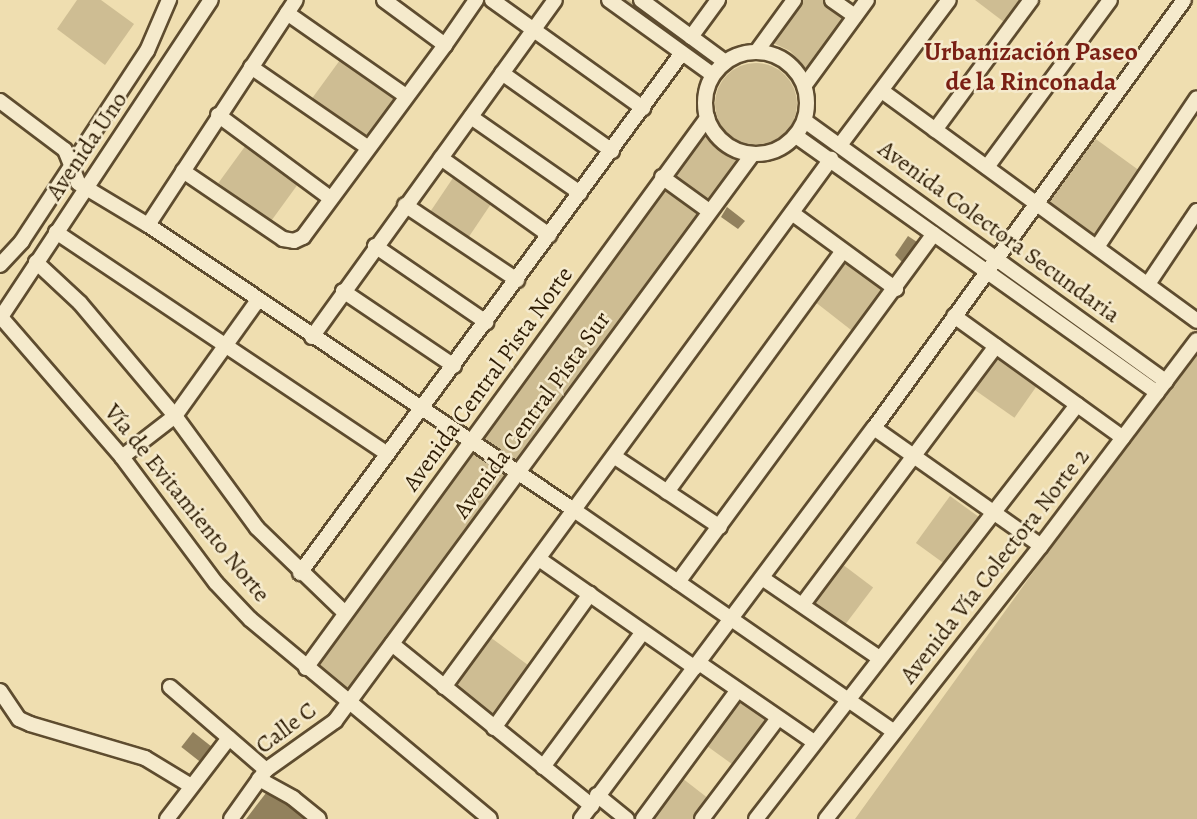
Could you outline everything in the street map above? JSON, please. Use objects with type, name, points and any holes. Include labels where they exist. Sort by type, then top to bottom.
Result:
[{"type":"street","points":[[2,265],[72,168],[147,51],[168,0]]},
{"type":"street","name":"Avenida Uno","points":[[0,316],[89,186],[211,0]]},
{"type":"street","points":[[148,225],[296,0]]},
{"type":"street","points":[[384,0],[445,45]]},
{"type":"street","points":[[183,171],[284,239],[294,242],[303,237],[329,197],[445,45],[476,0]]},
{"type":"street","points":[[492,0],[643,108]]},
{"type":"street","points":[[312,337],[375,246],[555,0]]},
{"type":"street","points":[[609,0],[713,75]]},
{"type":"street","points":[[641,0],[725,62]]},
{"type":"street","points":[[691,37],[718,0]]},
{"type":"street","points":[[794,0],[757,51],[725,62],[713,75],[706,93],[707,118],[712,129],[729,147],[752,155],[776,151],[796,136],[805,121],[805,86],[867,0]]},
{"type":"street","points":[[832,0],[855,16]]},
{"type":"street","points":[[840,145],[949,0]]},
{"type":"street","points":[[936,130],[1031,0]]},
{"type":"street","points":[[987,167],[1110,0]]},
{"type":"street","points":[[581,819],[874,428],[984,270],[1184,0]]},
{"type":"street","points":[[287,13],[406,96]]},
{"type":"street","points":[[757,51],[786,61],[805,86]]},
{"type":"street","points":[[300,573],[682,53]]},
{"type":"street","points":[[251,67],[367,147]]},
{"type":"street","points":[[502,73],[612,151]]},
{"type":"street","points":[[882,91],[1197,321]]},
{"type":"street","points":[[1097,247],[1197,98]]},
{"type":"street","points":[[0,101],[61,147],[78,183],[89,186],[420,410],[574,510],[893,731]]},
{"type":"street","points":[[219,115],[329,197]]},
{"type":"street","points":[[471,117],[580,193]]},
{"type":"street","name":"Avenida Central Pista Norte","points":[[306,668],[707,118]]},
{"type":"street","name":"Avenida Colectora Secundaria","points":[[805,121],[1166,381]]},
{"type":"street","name":"Avenida Colectora Secundaria","points":[[796,136],[1157,393]]},
{"type":"street","name":"Avenida Central Pista Sur","points":[[349,702],[752,155]]},
{"type":"street","points":[[441,158],[549,235]]},
{"type":"street","points":[[444,687],[615,457],[831,159]]},
{"type":"street","points":[[662,177],[709,211]]},
{"type":"street","points":[[405,205],[517,280]]},
{"type":"street","points":[[1148,284],[1197,211]]},
{"type":"street","points":[[792,213],[896,289]]},
{"type":"street","points":[[56,232],[388,454]]},
{"type":"street","points":[[678,582],[896,289],[934,234]]},
{"type":"street","points":[[375,246],[486,321]]},
{"type":"street","points":[[667,492],[843,251]]},
{"type":"street","points":[[36,262],[80,303],[175,416],[235,501],[300,573],[345,614]]},
{"type":"street","points":[[343,291],[454,366]]},
{"type":"street","points":[[122,457],[175,416],[258,300]]},
{"type":"street","name":"Vía de Evitamiento Norte","points":[[0,316],[122,457],[216,583],[250,619],[490,819]]},
{"type":"street","points":[[954,316],[1123,438]]},
{"type":"street","name":"Avenida Vía Colectora Norte 2","points":[[826,819],[893,731],[1041,546],[1197,340]]},
{"type":"street","points":[[803,604],[996,346]]},
{"type":"street","points":[[756,819],[847,697],[1077,405]]},
{"type":"street","points":[[874,428],[1041,546]]},
{"type":"street","points":[[615,457],[720,527]]},
{"type":"street","points":[[539,560],[642,633],[697,665],[814,742]]},
{"type":"street","points":[[762,578],[879,657]]},
{"type":"street","points":[[494,728],[590,594]]},
{"type":"street","points":[[543,767],[642,633]]},
{"type":"street","points":[[392,644],[543,767],[627,819]]},
{"type":"street","points":[[170,687],[229,738],[263,775],[319,819]]},
{"type":"street","points":[[0,691],[12,711],[30,724],[146,758],[191,786]]},
{"type":"street","points":[[643,819],[737,691]]},
{"type":"street","name":"Calle C","points":[[231,819],[263,775],[335,721],[349,702]]},
{"type":"street","points":[[702,819],[778,718]]},
{"type":"street","points":[[167,819],[229,738]]},
{"type":"shaded area","points":[[77,0],[101,0],[134,24],[105,65],[57,29]]},
{"type":"shaded area","points":[[619,0],[629,0],[710,62],[709,64]]},
{"type":"shaded area","points":[[800,0],[825,0],[844,17],[806,68],[790,51],[771,42]]},
{"type":"shaded area","points":[[975,0],[1021,0],[1004,22]]},
{"type":"shaded area","points":[[340,60],[396,101],[368,139],[312,98]]},
{"type":"shaded area","points":[[756,63],[772,67],[785,75],[793,88],[797,104],[793,120],[785,133],[772,141],[756,145],[740,141],[727,133],[719,120],[715,104],[719,88],[727,75],[740,67]]},
{"type":"shaded area","points":[[707,128],[723,148],[744,156],[712,200],[707,202],[675,180],[675,169]]},
{"type":"shaded area","points":[[1093,137],[1140,171],[1093,235],[1047,201]]},
{"type":"shaded area","points":[[246,145],[299,183],[271,221],[218,183]]},
{"type":"shaded area","points":[[455,175],[493,201],[467,240],[429,214]]},
{"type":"shaded area","points":[[666,187],[699,211],[699,217],[520,462],[515,463],[480,441]]},
{"type":"shaded area","points":[[844,256],[885,288],[852,331],[811,299]]},
{"type":"shaded area","points":[[1197,341],[1197,819],[855,819],[1164,391]]},
{"type":"shaded area","points":[[996,350],[1040,381],[1014,418],[970,387]]},
{"type":"shaded area","points":[[471,451],[503,469],[506,482],[353,688],[346,691],[316,672],[315,661]]},
{"type":"shaded area","points":[[950,496],[985,521],[951,568],[916,543]]},
{"type":"shaded area","points":[[838,561],[873,587],[842,629],[807,603]]},
{"type":"shaded area","points":[[490,637],[532,668],[496,718],[489,718],[453,685]]},
{"type":"shaded area","points":[[741,694],[779,722],[743,772],[705,744]]},
{"type":"shaded area","points":[[682,778],[718,806],[708,819],[651,819]]},
{"type":"building","points":[[727,207],[745,221],[738,229],[721,217]]},
{"type":"building","points":[[908,236],[917,242],[902,262],[895,255]]},
{"type":"building","points":[[193,732],[211,746],[199,761],[181,747]]},
{"type":"building","points":[[266,793],[288,805],[305,819],[246,819]]},
{"type":"district","name":"Urbanización Paseo de la Rinconada","points":[[1031,67]]}]
